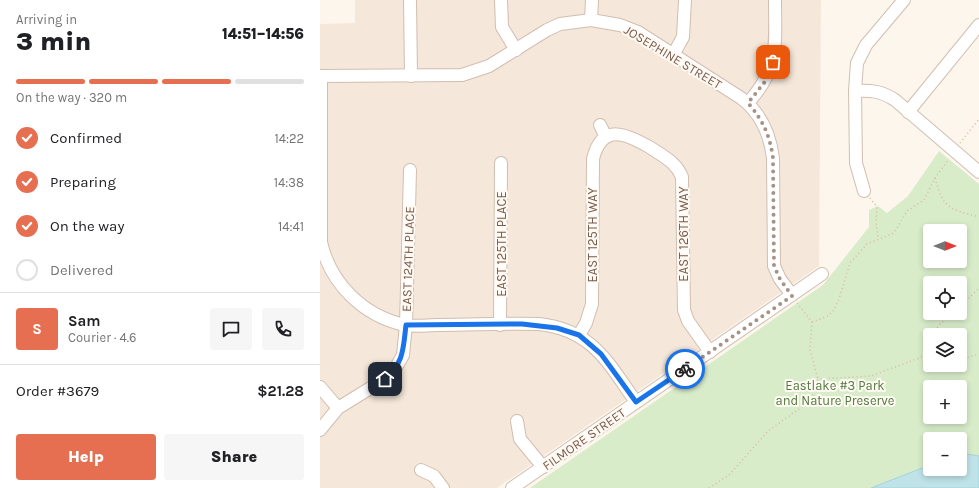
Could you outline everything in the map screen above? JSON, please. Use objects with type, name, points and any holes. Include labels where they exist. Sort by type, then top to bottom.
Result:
[{"type":"street","points":[[410,0],[411,76]]},
{"type":"street","points":[[501,0],[502,27],[516,50]]},
{"type":"street","points":[[592,0],[592,20]]},
{"type":"street","points":[[673,55],[683,37],[685,0]]},
{"type":"street","points":[[748,103],[767,79],[773,62],[775,49],[775,0]]},
{"type":"street","points":[[864,191],[856,163],[855,91],[857,63],[862,52],[904,0]]},
{"type":"street","name":"JOSEPHINE STREET","points":[[320,76],[462,75],[489,66],[560,24],[592,20],[604,21],[629,28],[748,103],[762,121],[771,144],[773,158],[774,266],[780,279],[792,296]]},
{"type":"street","points":[[908,112],[979,25]]},
{"type":"street","points":[[320,76],[320,233],[324,266],[340,285],[353,298],[375,313],[406,325],[548,325],[579,335],[601,354],[636,402]]},
{"type":"street","points":[[855,91],[871,90],[883,92],[979,172]]},
{"type":"street","points":[[600,125],[606,137]]},
{"type":"street","name":"EAST 126TH WAY","points":[[606,137],[615,134],[633,137],[672,162],[680,171],[684,193],[684,310],[688,321],[710,352]]},
{"type":"street","name":"EAST 125TH WAY","points":[[579,335],[586,323],[592,304],[593,159],[598,145],[606,137]]},
{"type":"street","name":"EAST 125TH PLACE","points":[[500,325],[501,163]]},
{"type":"street","name":"EAST 124TH PLACE","points":[[320,430],[338,408],[385,379],[394,371],[403,355],[406,325],[410,170]]},
{"type":"street","name":"FILMORE STREET","points":[[512,488],[822,274]]},
{"type":"street","points":[[320,387],[338,408]]},
{"type":"street","points":[[517,421],[520,439],[543,467]]},
{"type":"street","points":[[421,470],[434,476],[443,488]]},
{"type":"path","points":[[812,322],[828,316],[834,310],[840,299],[850,263],[867,244],[878,238],[894,233],[906,211],[924,200],[935,178],[979,119]]},
{"type":"path","points":[[935,178],[941,198],[952,209],[979,217]]},
{"type":"path","points":[[864,191],[877,207],[876,222],[878,238]]},
{"type":"path","points":[[967,300],[979,288]]},
{"type":"path","points":[[709,488],[729,475],[768,431],[806,404],[814,395],[818,379],[810,350],[812,322],[792,296]]},
{"type":"path","points":[[937,328],[945,320]]},
{"type":"path","points":[[967,358],[979,354]]},
{"type":"path","points":[[818,379],[871,376],[923,357]]},
{"type":"shaded area","points":[[355,0],[821,0],[819,266],[497,488],[320,488],[320,24],[355,23]]},
{"type":"green space","name":"Eastlake #3 Park and Nature Preserve","points":[[939,151],[979,184],[979,488],[530,488],[823,285],[869,227],[869,210],[878,206],[887,213],[908,196]]},
{"type":"water","points":[[967,454],[979,456],[979,488],[871,488],[923,468],[923,476],[967,476]]},
{"type":"way so far","points":[[685,369],[792,296],[777,274],[774,266],[774,193],[771,144],[768,133],[762,121],[748,103],[767,79],[773,62]]},
{"type":"route","points":[[385,379],[400,363],[403,355],[406,325],[539,324],[548,325],[579,335],[601,354],[636,402],[685,369]]}]
